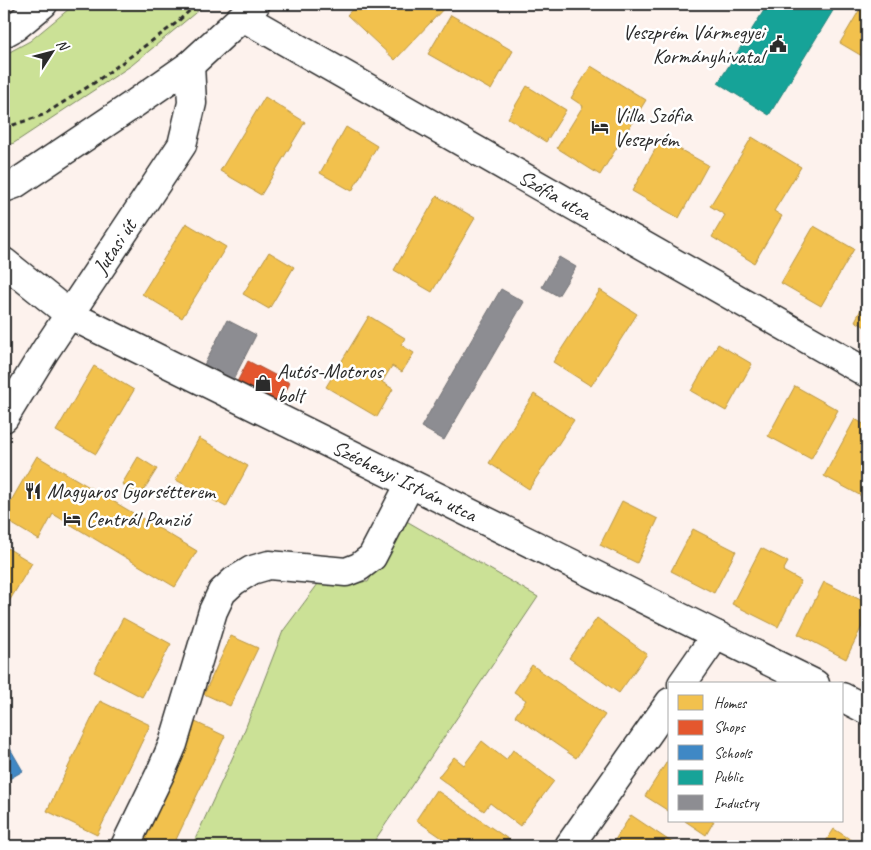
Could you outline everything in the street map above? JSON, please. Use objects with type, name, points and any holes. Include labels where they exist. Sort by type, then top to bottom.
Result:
[{"type":"street","points":[[4,33],[43,4]]},
{"type":"street","points":[[4,188],[15,184],[190,65],[250,10]]},
{"type":"street","name":"Szófia utca","points":[[250,10],[867,373]]},
{"type":"street","name":"Jutasi út","points":[[5,411],[182,145],[192,103],[190,65]]},
{"type":"street","name":"Széchenyi István utca","points":[[4,262],[70,314],[811,682]]},
{"type":"street","points":[[125,846],[160,774],[172,744],[213,611],[222,592],[234,581],[252,570],[269,565],[346,572],[359,568],[372,557],[410,484]]},
{"type":"street","points":[[683,682],[716,635]]},
{"type":"street","points":[[844,698],[867,710]]},
{"type":"street","points":[[569,846],[668,705]]},
{"type":"path","points":[[4,128],[43,115],[65,101],[175,24],[197,4]]},
{"type":"green space","points":[[75,4],[206,4],[132,65],[14,143],[4,146],[4,55],[30,41]]},
{"type":"green space","points":[[403,519],[538,597],[371,846],[192,846],[242,737],[283,631],[321,580],[368,582]]},
{"type":"building: Homes","points":[[357,4],[448,4],[395,60],[347,15]]},
{"type":"building: Homes","points":[[863,4],[867,5],[867,59],[840,43]]},
{"type":"building: Homes","points":[[451,15],[513,51],[491,90],[428,54]]},
{"type":"building: Homes","name":"Villa Szófia Veszprém","points":[[591,66],[646,100],[600,175],[557,148],[583,106],[571,98]]},
{"type":"building: Homes","points":[[527,86],[566,110],[546,142],[508,118]]},
{"type":"building: Homes","points":[[265,97],[305,122],[261,195],[220,171]]},
{"type":"building: Homes","points":[[346,127],[377,146],[352,191],[320,173]]},
{"type":"building: Homes","points":[[752,137],[801,167],[774,211],[782,216],[754,263],[712,237],[725,215],[710,206]]},
{"type":"building: Homes","points":[[661,139],[708,165],[679,218],[632,191]]},
{"type":"building: Homes","points":[[437,196],[475,218],[432,292],[394,270]]},
{"type":"building: Homes","points":[[186,223],[226,247],[182,318],[142,294]]},
{"type":"building: Homes","points":[[814,226],[854,249],[821,306],[781,283]]},
{"type":"building: Homes","points":[[269,252],[294,267],[269,309],[243,294]]},
{"type":"building: Homes","points":[[600,290],[637,314],[591,386],[553,362]]},
{"type":"building: Homes","points":[[867,298],[867,328],[855,321]]},
{"type":"building: Homes","points":[[369,316],[405,338],[401,345],[414,353],[402,372],[392,366],[382,382],[393,389],[377,417],[326,387]]},
{"type":"building: Homes","points":[[718,344],[752,364],[726,411],[691,391]]},
{"type":"building: Homes","points":[[94,366],[134,390],[96,454],[56,431]]},
{"type":"building: Homes","points":[[795,386],[838,410],[811,459],[768,436]]},
{"type":"building: Homes","points":[[534,394],[574,420],[529,489],[489,463]]},
{"type":"building: Homes","points":[[855,419],[867,426],[867,499],[824,476]]},
{"type":"building: Homes","points":[[199,438],[248,466],[226,507],[176,480]]},
{"type":"building: Homes","points":[[37,456],[197,551],[175,587],[53,514],[39,540],[4,519],[4,513]]},
{"type":"building: Homes","points":[[138,457],[157,469],[140,496],[122,484]]},
{"type":"building: Homes","points":[[622,501],[658,519],[637,563],[600,545]]},
{"type":"building: Homes","points":[[693,529],[736,551],[714,593],[671,571]]},
{"type":"building: Homes","points":[[4,546],[32,563],[4,610]]},
{"type":"building: Homes","points":[[761,548],[788,562],[783,571],[801,581],[778,627],[732,604]]},
{"type":"building: Homes","points":[[824,582],[867,603],[867,616],[846,659],[798,634]]},
{"type":"building: Homes","points":[[123,618],[171,644],[142,697],[94,672]]},
{"type":"building: Homes","points":[[597,618],[647,654],[619,693],[569,658]]},
{"type":"building: Homes","points":[[231,636],[258,648],[230,706],[204,694]]},
{"type":"building: Homes","points":[[532,665],[605,715],[576,758],[515,716],[526,700],[514,692]]},
{"type":"building: Homes","points":[[100,701],[150,725],[97,835],[47,811]]},
{"type":"building: Homes","points":[[191,720],[225,736],[173,846],[132,846]]},
{"type":"building: Homes","points":[[482,741],[506,760],[513,750],[554,781],[520,826],[490,803],[484,811],[438,777],[454,757],[464,765]]},
{"type":"building: Homes","points":[[668,760],[668,811],[645,796]]},
{"type":"building: Homes","points":[[436,790],[514,843],[512,846],[445,846],[448,842],[416,820]]},
{"type":"building: Homes","points":[[631,815],[677,846],[611,846]]},
{"type":"building: Homes","points":[[686,822],[713,822],[706,835]]},
{"type":"building: Homes","points":[[834,829],[861,846],[823,846]]},
{"type":"building: Shops","name":"Autós-Motoros bolt","points":[[248,361],[290,383],[279,404],[237,382]]},
{"type":"building: Schools","points":[[4,738],[23,771],[4,782]]},
{"type":"building: Public","name":"Veszprém Vármegyei Kormányhivatal","points":[[768,4],[837,4],[769,115],[718,83]]},
{"type":"building: Industry","points":[[559,257],[576,267],[558,296],[542,287]]},
{"type":"building: Industry","points":[[501,289],[524,302],[444,440],[421,427]]},
{"type":"building: Industry","points":[[227,320],[256,335],[233,380],[204,365]]},
{"type":"place","name":"Veszprém Vármegyei Kormányhivatal","points":[[778,44]]},
{"type":"place","name":"Villa Szófia Veszprém","points":[[600,127]]},
{"type":"place","name":"Autós-Motoros bolt","points":[[263,383]]},
{"type":"place","name":"Magyaros Gyorsétterem","points":[[33,491]]},
{"type":"place","name":"Centrál Panzió","points":[[72,519]]}]
